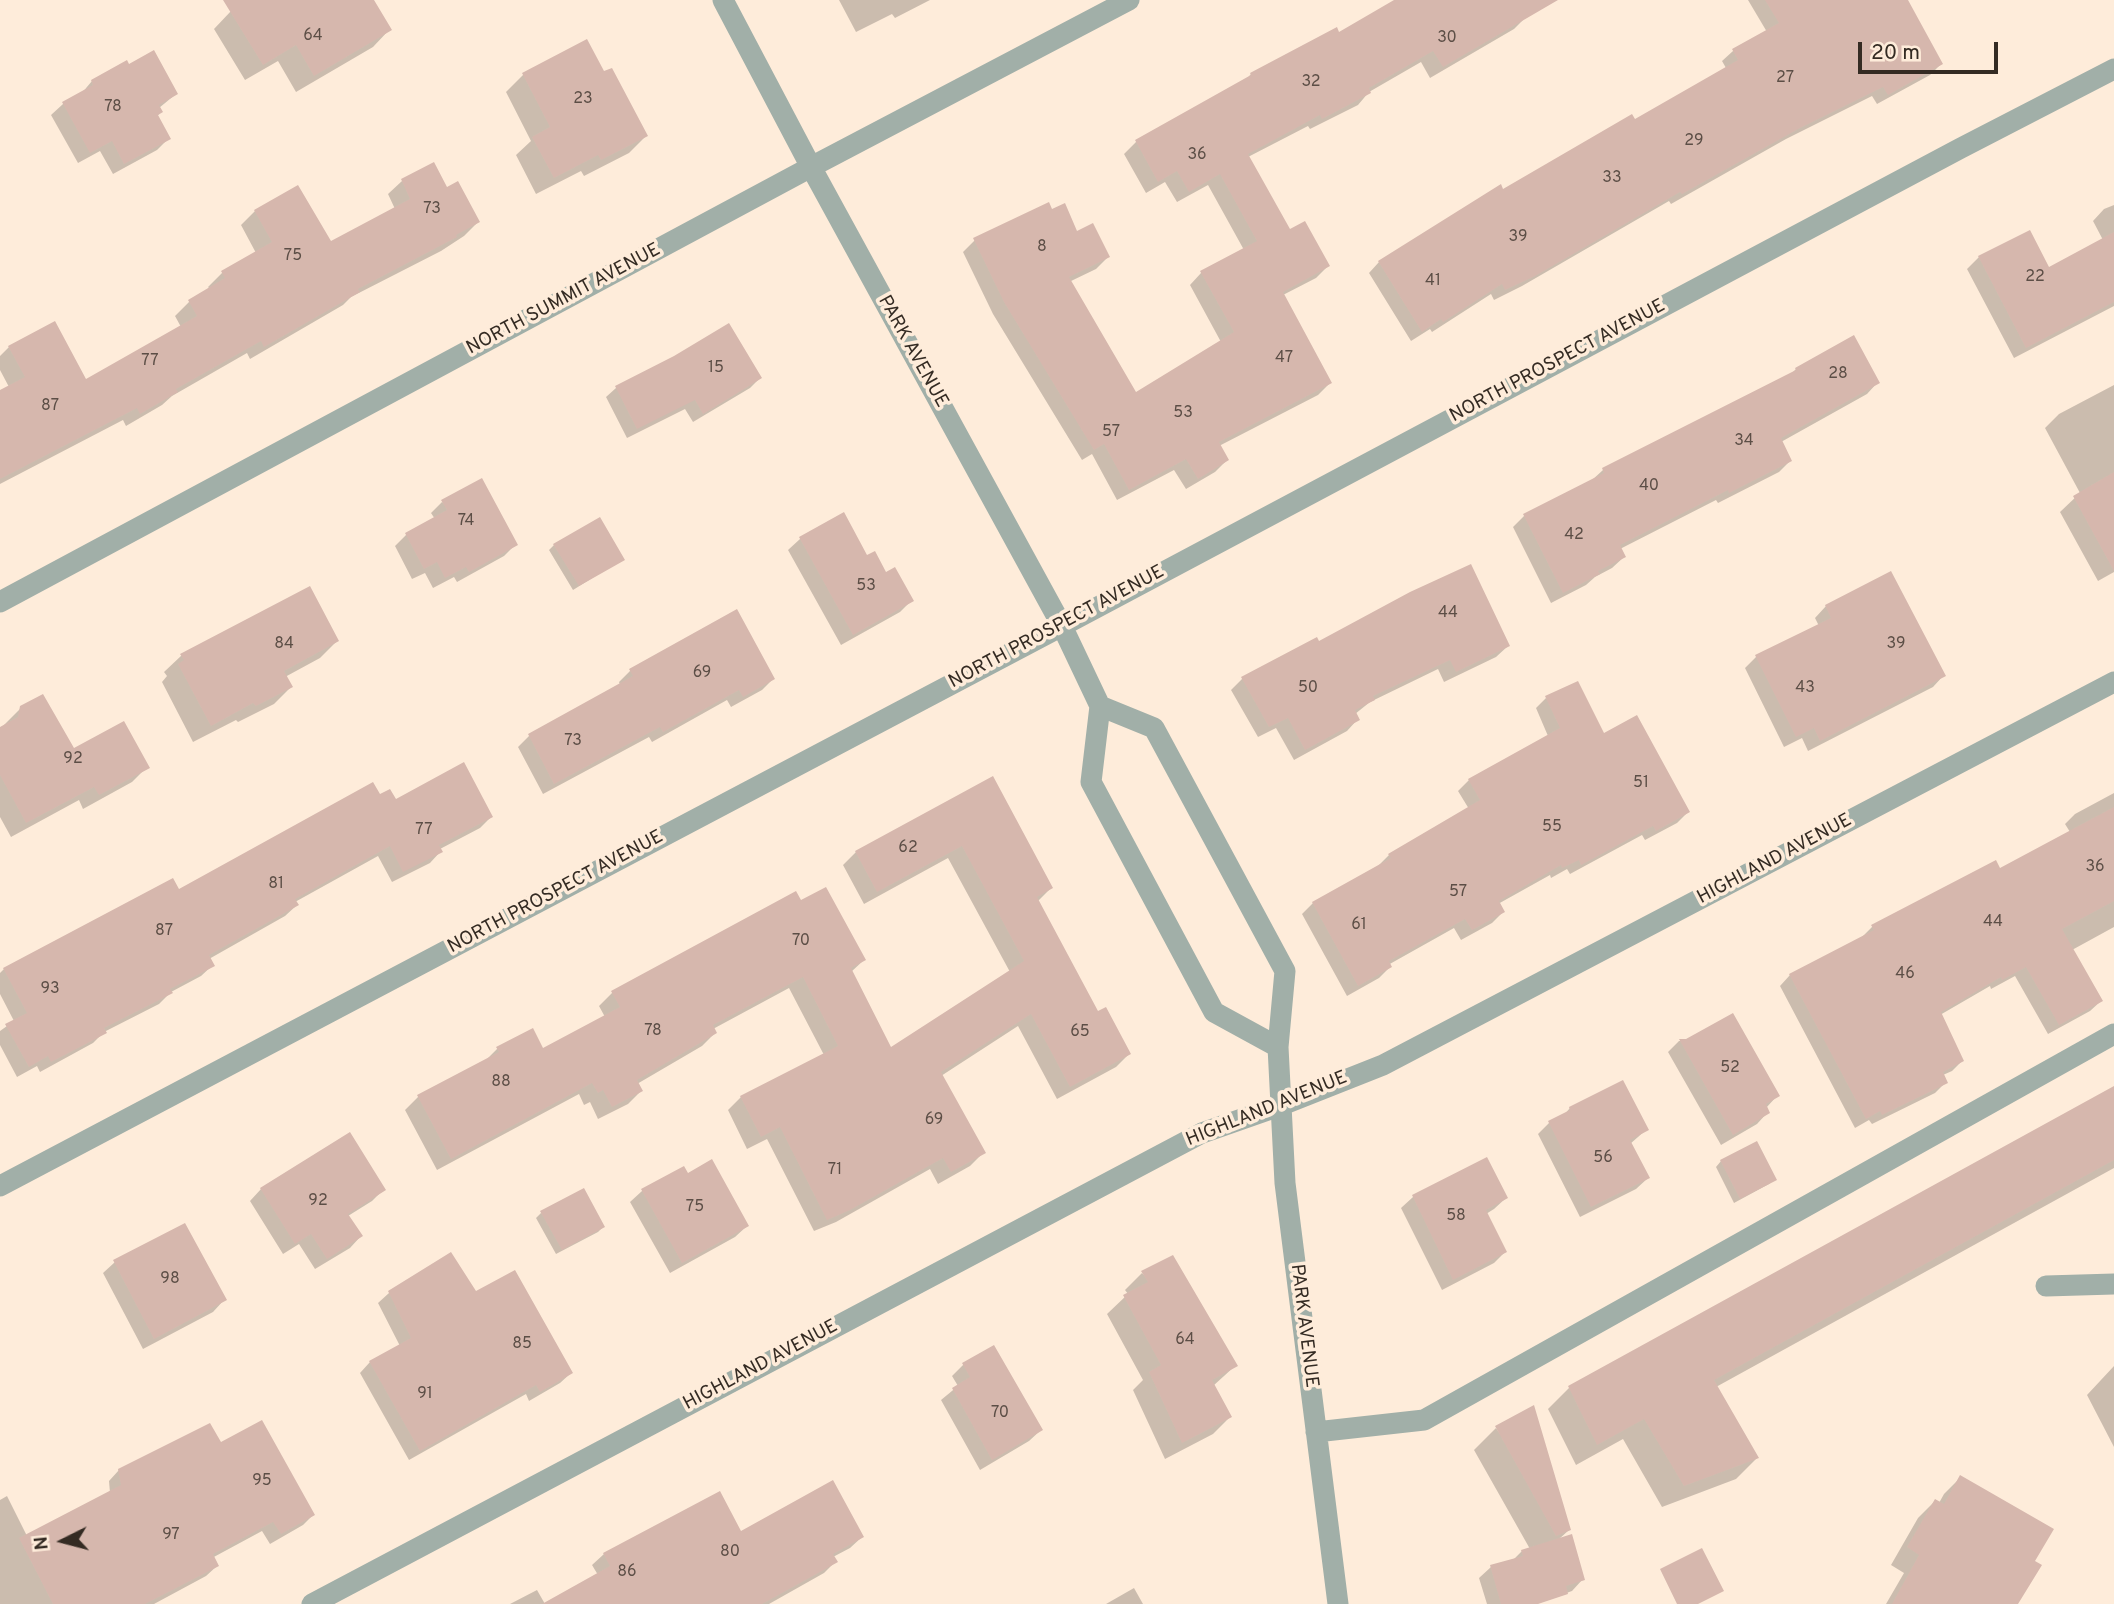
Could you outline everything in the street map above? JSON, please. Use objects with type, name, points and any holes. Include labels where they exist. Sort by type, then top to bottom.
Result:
[{"type":"street","name":"PARK AVENUE","points":[[723,0],[811,167],[1062,626],[1100,706],[1154,728],[1285,971],[1278,1047],[1285,1183],[1338,1604]]},
{"type":"street","name":"NORTH SUMMIT AVENUE","points":[[0,602],[811,167],[1129,0]]},
{"type":"street","name":"NORTH PROSPECT AVENUE","points":[[0,1186],[1062,626],[1924,167],[2114,69]]},
{"type":"street","name":"HIGHLAND AVENUE","points":[[312,1604],[1202,1133],[1383,1065],[2114,682]]},
{"type":"street","points":[[1100,706],[1090,782],[1214,1012],[1278,1047]]},
{"type":"street","points":[[1316,1432],[1424,1420],[2114,1034]]},
{"type":"street","points":[[2046,1286],[2114,1284]]},
{"type":"building","points":[[223,0],[374,0],[392,30],[314,76],[296,45],[263,65]]},
{"type":"building","points":[[1394,0],[1558,0],[1443,67],[1433,51],[1369,88],[1371,93],[1322,119],[1320,115],[1248,154],[1290,229],[1305,221],[1330,266],[1283,292],[1332,383],[1219,442],[1229,460],[1198,479],[1186,459],[1129,490],[1104,444],[1094,450],[1004,302],[973,238],[1049,202],[1052,209],[1065,203],[1077,231],[1093,223],[1110,257],[1069,277],[1136,392],[1234,332],[1200,271],[1257,241],[1220,174],[1189,192],[1177,171],[1158,182],[1135,140],[1251,75],[1250,73],[1337,27],[1339,32]]},
{"type":"building","points":[[1765,0],[1908,0],[1943,64],[1888,95],[1883,87],[1798,129],[1682,194],[1680,192],[1535,276],[1505,290],[1502,284],[1443,322],[1441,319],[1422,332],[1378,261],[1501,184],[1503,189],[1632,114],[1635,119],[1738,60],[1732,49],[1779,23]]},
{"type":"building","points":[[587,39],[604,71],[612,68],[648,136],[601,160],[598,155],[554,178],[532,137],[550,127],[522,73]]},
{"type":"building","points":[[154,50],[178,94],[159,105],[163,112],[158,115],[171,139],[124,164],[112,141],[90,153],[62,102],[93,85],[91,80],[127,60],[129,64]]},
{"type":"building","points":[[434,162],[447,187],[458,181],[480,222],[358,289],[360,292],[264,347],[261,341],[176,389],[178,392],[140,414],[137,408],[0,479],[0,390],[25,377],[8,346],[55,321],[86,379],[197,316],[188,300],[225,278],[221,271],[272,242],[254,210],[298,185],[331,241],[410,199],[401,179]]},
{"type":"building","points":[[2030,230],[2049,267],[2114,232],[2114,302],[2026,348],[1978,256]]},
{"type":"building","points":[[729,323],[762,378],[703,414],[695,400],[637,429],[615,386],[674,356]]},
{"type":"building","points":[[1854,335],[1880,383],[1781,438],[1792,461],[1620,545],[1626,557],[1563,593],[1523,514],[1604,473],[1602,468],[1796,370],[1795,368]]},
{"type":"building","points":[[2114,472],[2114,571],[2073,496]]},
{"type":"building","points":[[482,478],[518,545],[469,572],[466,567],[445,578],[437,562],[424,569],[405,533],[447,510],[441,500]]},
{"type":"building","points":[[844,512],[867,555],[875,551],[886,572],[895,567],[914,601],[853,635],[799,537]]},
{"type":"building","points":[[600,517],[625,560],[579,586],[553,544]]},
{"type":"building","points":[[1471,564],[1510,646],[1456,672],[1450,660],[1373,696],[1375,700],[1355,710],[1360,720],[1305,750],[1288,718],[1269,727],[1241,677],[1317,637],[1319,641],[1410,592]]},
{"type":"building","points":[[1891,571],[1946,676],[1820,741],[1814,728],[1796,737],[1755,655],[1831,618],[1825,605]]},
{"type":"building","points":[[310,586],[339,641],[284,671],[293,687],[256,706],[253,703],[211,726],[178,664],[184,660],[180,654]]},
{"type":"building","points":[[737,609],[775,679],[743,697],[739,690],[663,732],[660,727],[554,784],[528,734],[633,676],[629,669]]},
{"type":"building","points":[[1578,681],[1604,733],[1637,715],[1690,812],[1656,831],[1653,826],[1581,865],[1579,860],[1562,868],[1561,865],[1499,901],[1505,912],[1472,930],[1465,919],[1389,961],[1392,967],[1358,986],[1312,902],[1391,858],[1388,854],[1480,800],[1468,779],[1560,728],[1545,696]]},
{"type":"building","points":[[43,694],[74,748],[124,721],[150,768],[99,795],[94,787],[26,823],[0,775],[0,727],[18,717],[20,706]]},
{"type":"building","points":[[464,762],[493,817],[439,845],[443,852],[403,872],[390,846],[295,899],[299,905],[209,955],[215,966],[170,989],[173,993],[104,1028],[107,1033],[51,1062],[48,1056],[29,1067],[5,1024],[27,1013],[3,968],[173,878],[179,889],[373,782],[380,794],[390,789],[396,799]]},
{"type":"building","points":[[993,776],[1053,888],[1037,897],[1098,1011],[1106,1007],[1131,1054],[1070,1087],[1031,1014],[941,1072],[986,1153],[951,1172],[943,1158],[827,1220],[780,1127],[761,1137],[740,1096],[838,1046],[803,977],[713,1025],[717,1033],[637,1080],[643,1091],[612,1107],[603,1090],[598,1093],[592,1083],[451,1159],[417,1095],[499,1052],[496,1047],[533,1028],[543,1048],[620,1007],[611,991],[796,891],[801,900],[826,887],[866,960],[851,968],[891,1047],[1024,961],[962,846],[877,892],[855,851]]},
{"type":"building","points":[[2114,807],[2114,901],[2062,929],[2103,1001],[2059,1025],[2026,967],[2002,980],[2001,977],[1941,1012],[1964,1061],[1943,1072],[1948,1083],[1882,1115],[1880,1111],[1866,1119],[1789,974],[1874,930],[1871,925],[1996,860],[2000,868]]},
{"type":"building","points":[[1733,1013],[1780,1096],[1766,1104],[1770,1113],[1733,1135],[1679,1039],[1686,1039]]},
{"type":"building","points":[[1623,1080],[1649,1130],[1630,1140],[1650,1178],[1591,1207],[1548,1121],[1570,1110],[1569,1107]]},
{"type":"building","points":[[2114,1086],[2114,1160],[1714,1380],[1759,1458],[1684,1486],[1644,1419],[1597,1445],[1568,1386]]},
{"type":"building","points":[[350,1132],[386,1190],[348,1214],[363,1236],[327,1259],[311,1234],[295,1244],[260,1188]]},
{"type":"building","points":[[1757,1141],[1777,1180],[1740,1199],[1720,1160]]},
{"type":"building","points":[[1487,1157],[1508,1198],[1486,1210],[1507,1252],[1453,1280],[1412,1195]]},
{"type":"building","points":[[712,1159],[749,1226],[682,1263],[641,1189],[684,1166],[688,1173]]},
{"type":"building","points":[[584,1188],[605,1227],[562,1250],[540,1211]]},
{"type":"building","points":[[185,1223],[227,1300],[154,1339],[113,1260]]},
{"type":"building","points":[[451,1252],[476,1291],[515,1270],[573,1373],[540,1392],[536,1385],[420,1451],[369,1361],[411,1338],[388,1291]]},
{"type":"building","points":[[1173,1255],[1238,1366],[1212,1380],[1232,1417],[1182,1443],[1149,1372],[1161,1365],[1123,1295],[1148,1282],[1141,1271]]},
{"type":"building","points":[[994,1345],[1043,1430],[992,1460],[952,1388],[970,1377],[962,1363]]},
{"type":"building","points":[[1534,1405],[1571,1530],[1556,1536],[1495,1426]]},
{"type":"building","points":[[262,1420],[315,1515],[281,1534],[273,1522],[213,1554],[219,1566],[145,1604],[53,1604],[19,1538],[121,1485],[118,1469],[210,1423],[221,1442]]},
{"type":"building","points":[[1960,1475],[2054,1529],[2035,1561],[2042,1565],[2018,1604],[1892,1604],[1919,1555],[1907,1547],[1935,1499],[1944,1504]]},
{"type":"building","points":[[833,1480],[864,1537],[833,1554],[838,1562],[762,1604],[542,1604],[610,1566],[603,1553],[720,1491],[741,1531]]},
{"type":"building","points":[[1572,1534],[1585,1580],[1566,1586],[1568,1594],[1538,1604],[1501,1604],[1490,1565],[1523,1556],[1521,1550]]},
{"type":"building","points":[[1702,1548],[1724,1591],[1698,1604],[1677,1604],[1660,1569]]}]
